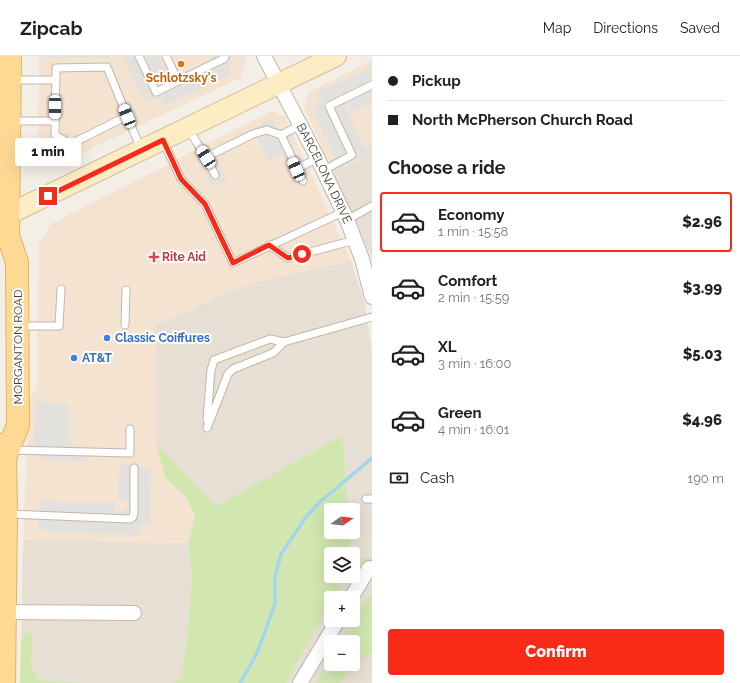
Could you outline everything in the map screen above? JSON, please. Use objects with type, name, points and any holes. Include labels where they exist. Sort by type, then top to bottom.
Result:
[{"type":"main road","name":"MORGANTON ROAD","points":[[4,683],[6,514],[4,457],[18,425],[17,262],[4,229],[4,163],[9,120],[10,56]]},
{"type":"main road","points":[[4,229],[163,140],[336,56]]},
{"type":"street","name":"BARCELONA DRIVE","points":[[264,56],[321,164],[345,216],[355,240],[372,297]]},
{"type":"street","points":[[355,591],[369,568]]},
{"type":"street","points":[[5,612],[134,613]]},
{"type":"street","points":[[300,683],[334,627]]},
{"type":"lane","points":[[139,56],[156,92],[225,58],[224,56]]},
{"type":"lane","points":[[166,56],[178,82]]},
{"type":"lane","points":[[127,116],[71,144],[55,135],[56,68],[107,67],[142,151]]},
{"type":"lane","points":[[10,80],[56,80]]},
{"type":"lane","points":[[296,169],[321,164],[352,155],[329,106],[372,85]]},
{"type":"lane","points":[[9,120],[55,121]]},
{"type":"lane","points":[[206,157],[253,134],[267,130],[281,135],[301,125]]},
{"type":"lane","points":[[188,128],[215,175]]},
{"type":"lane","points":[[281,135],[303,181]]},
{"type":"lane","points":[[163,140],[181,179],[205,204],[233,263],[269,245],[372,206]]},
{"type":"lane","points":[[269,245],[288,258],[355,240]]},
{"type":"lane","points":[[18,326],[59,326],[61,289]]},
{"type":"lane","points":[[125,325],[126,290]]},
{"type":"lane","points":[[284,342],[273,353],[233,369],[228,374],[207,428],[211,370],[214,360],[270,339],[284,342],[372,317]]},
{"type":"lane","points":[[4,457],[130,453],[130,429]]},
{"type":"lane","points":[[6,514],[130,519],[133,517],[134,512],[134,468]]},
{"type":"shaded area","points":[[39,56],[244,56],[246,61],[240,78],[67,160],[38,145]]},
{"type":"shaded area","points":[[44,56],[110,56],[109,58],[43,58]]},
{"type":"shaded area","points":[[159,56],[169,76],[162,80],[163,83],[178,73],[181,75],[215,56],[231,56],[227,64],[232,74],[165,105],[160,97],[146,103],[123,57]]},
{"type":"shaded area","points":[[372,60],[372,153],[333,173],[304,106],[309,92]]},
{"type":"shaded area","points":[[372,67],[372,102],[352,112],[349,106],[346,107],[365,149],[372,146],[372,152],[335,170],[330,162],[336,159],[312,108],[320,104],[316,93]]},
{"type":"shaded area","points":[[272,111],[285,117],[351,261],[251,283],[155,325],[156,443],[165,477],[186,497],[195,516],[188,543],[23,540],[29,399],[37,389],[39,243],[51,224]]},
{"type":"shaded area","points":[[271,119],[277,130],[288,127],[293,136],[289,140],[294,153],[298,158],[303,157],[309,168],[305,174],[308,180],[298,185],[282,154],[268,161],[256,136],[215,157],[227,181],[212,187],[195,152],[203,149],[207,151],[214,148]]},
{"type":"shaded area","points":[[372,153],[372,259],[333,173]]},
{"type":"shaded area","points":[[351,261],[365,305],[372,352],[372,683],[286,683],[324,615],[324,627],[360,627],[360,591],[337,591],[341,583],[360,583],[360,547],[350,547],[350,539],[360,539],[360,503],[348,503],[343,435],[216,506],[156,443],[155,325],[251,283]]},
{"type":"shaded area","points":[[36,401],[68,404],[69,440],[74,446],[85,450],[86,462],[49,460],[33,455]]},
{"type":"shaded area","points":[[139,464],[140,467],[151,469],[150,524],[140,525],[139,535],[61,533],[38,529],[40,499],[60,502],[114,502],[116,512],[124,511],[129,505],[127,500],[118,499],[119,466]]},
{"type":"shaded area","points":[[23,540],[188,543],[192,579],[186,649],[181,677],[171,683],[92,683],[39,680],[31,666],[33,636],[27,631],[21,641]]},
{"type":"green space","points":[[343,435],[348,503],[324,503],[324,539],[350,539],[350,547],[324,547],[324,583],[341,583],[337,591],[324,591],[324,615],[286,683],[171,683],[181,677],[186,649],[192,579],[188,543],[195,516],[186,497],[165,477],[156,443],[216,506]]},
{"type":"green space","points":[[372,557],[372,575],[360,575],[360,559]]},
{"type":"green space","points":[[372,591],[372,652],[360,661],[360,635],[345,635],[350,627],[360,627],[360,611]]},
{"type":"green space","points":[[27,631],[33,636],[31,666],[39,680],[92,683],[20,683],[21,641]]},
{"type":"green space","points":[[324,670],[348,671],[340,683],[316,683]]},
{"type":"waterway","points":[[240,683],[257,653],[275,604],[275,577],[281,554],[306,517],[321,501],[372,458]]},
{"type":"place","name":"Schlotzsky's","points":[[181,64]]},
{"type":"place","name":"Rite Aid","points":[[154,257]]},
{"type":"place","name":"Classic Coiffures","points":[[107,338]]},
{"type":"place","name":"AT&T","points":[[74,358]]},
{"type":"route","points":[[48,196],[163,140],[181,179],[205,204],[233,263],[269,245],[288,258],[302,254]]}]
